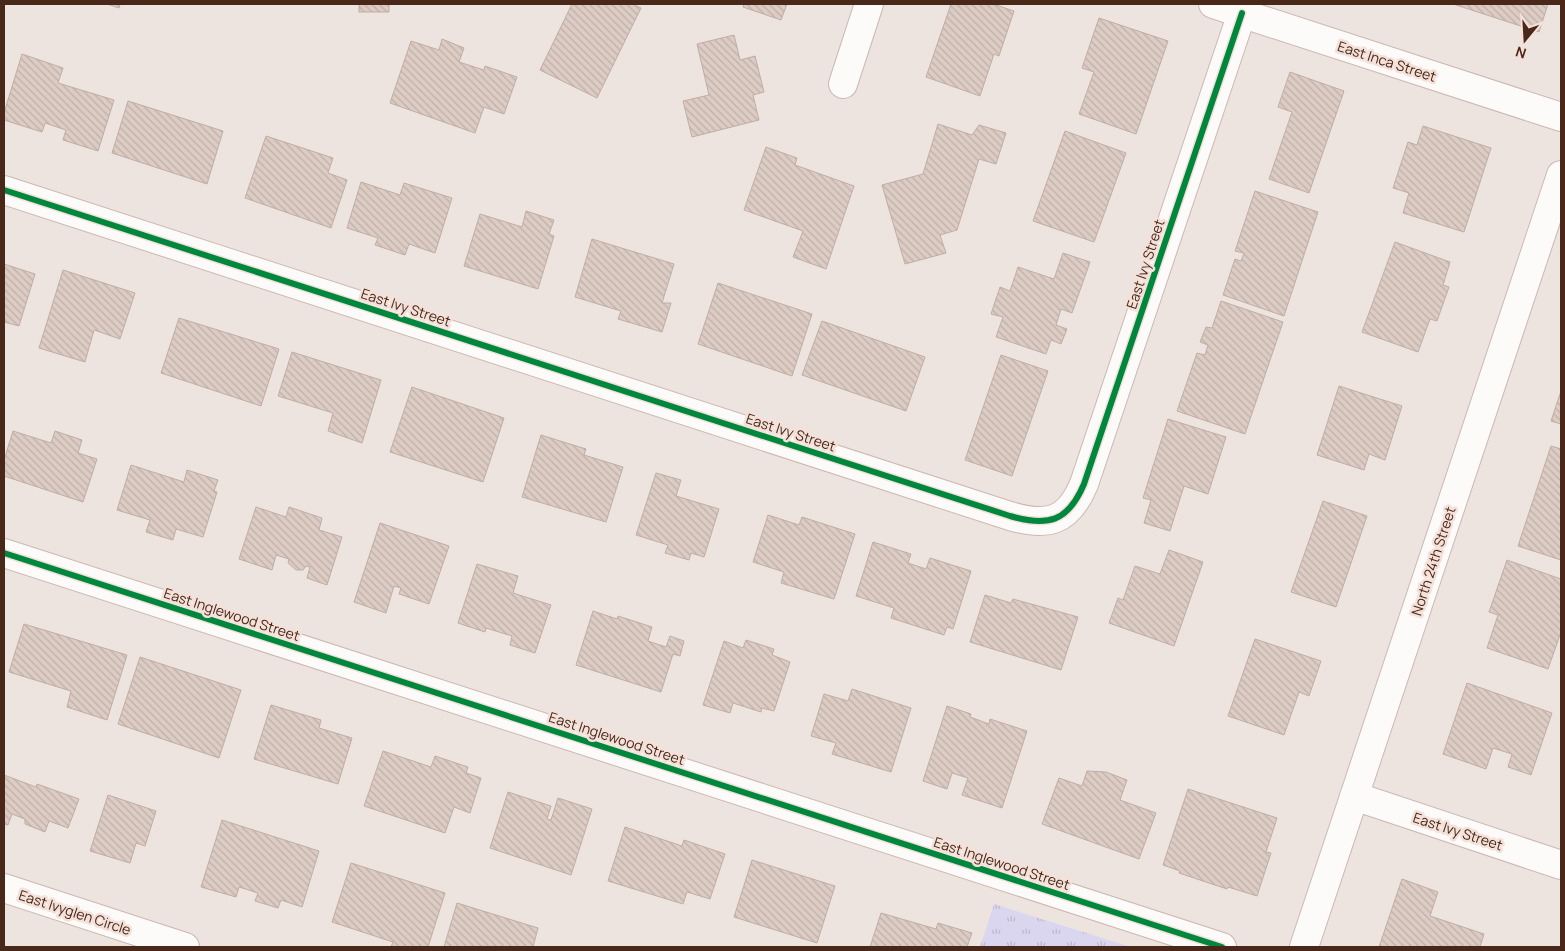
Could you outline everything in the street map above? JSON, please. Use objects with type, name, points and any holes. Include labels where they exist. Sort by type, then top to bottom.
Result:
[{"type":"street","points":[[843,84],[869,4]]},
{"type":"street","name":"East Inca Street","points":[[1213,4],[1561,117]]},
{"type":"street","name":"East Ivy Street","points":[[4,190],[1010,516],[1033,521],[1055,520],[1068,511],[1078,498],[1084,484],[1242,13]]},
{"type":"street","name":"North 24th Street","points":[[1304,947],[1561,176]]},
{"type":"street","name":"East Inglewood Street","points":[[4,553],[1222,947]]},
{"type":"street","name":"East Ivy Street","points":[[1354,796],[1561,865]]},
{"type":"street","name":"East Ivyglen Circle","points":[[4,888],[144,941],[185,947]]},
{"type":"green space","points":[[994,904],[1131,947],[980,947]]},
{"type":"building","points":[[107,4],[120,4],[119,8]]},
{"type":"building","points":[[359,4],[389,4],[389,12],[359,12]]},
{"type":"building","points":[[572,4],[632,4],[641,8],[597,98],[540,70]]},
{"type":"building","points":[[744,4],[787,4],[781,20],[743,7]]},
{"type":"building","points":[[951,4],[993,4],[1014,11],[999,56],[994,54],[980,96],[926,77]]},
{"type":"building","points":[[1453,4],[1548,4],[1539,32]]},
{"type":"building","points":[[1099,18],[1168,41],[1136,134],[1079,114],[1094,72],[1082,68]]},
{"type":"building","points":[[734,35],[740,60],[755,56],[764,92],[753,95],[759,120],[692,137],[683,101],[709,95],[697,44]]},
{"type":"building","points":[[442,39],[464,48],[459,62],[484,70],[485,66],[517,77],[504,114],[484,107],[475,133],[390,103],[411,41],[439,50]]},
{"type":"building","points":[[22,54],[63,68],[58,83],[114,100],[98,151],[63,140],[66,130],[45,123],[42,132],[4,120],[4,113]]},
{"type":"building","points":[[1290,72],[1344,91],[1309,193],[1269,179],[1292,112],[1278,107]]},
{"type":"building","points":[[128,101],[223,131],[207,184],[112,153]]},
{"type":"building","points":[[938,124],[972,135],[979,125],[1006,133],[996,164],[979,159],[957,230],[940,235],[946,253],[905,264],[882,185],[923,174]]},
{"type":"building","points":[[1423,126],[1491,148],[1464,232],[1403,213],[1409,193],[1393,188],[1408,142],[1417,145]]},
{"type":"building","points":[[1065,131],[1126,153],[1094,242],[1033,221]]},
{"type":"building","points":[[266,136],[333,158],[328,173],[347,180],[331,228],[245,198]]},
{"type":"building","points":[[766,147],[797,158],[795,165],[854,186],[826,269],[793,257],[803,231],[744,210]]},
{"type":"building","points":[[361,182],[400,195],[404,183],[452,198],[435,253],[409,244],[405,255],[375,245],[378,238],[347,228]]},
{"type":"building","points":[[1255,191],[1318,212],[1284,316],[1223,295],[1235,259],[1241,261],[1244,253],[1235,251]]},
{"type":"building","points":[[526,211],[554,220],[549,234],[554,236],[538,289],[464,266],[480,214],[522,227]]},
{"type":"building","points":[[592,239],[674,264],[662,303],[671,303],[662,332],[618,319],[621,311],[575,297]]},
{"type":"building","points":[[1395,242],[1450,262],[1443,285],[1449,287],[1437,321],[1430,319],[1418,352],[1362,332]]},
{"type":"building","points":[[1063,253],[1090,262],[1072,313],[1061,309],[1056,325],[1067,329],[1061,344],[1051,340],[1046,354],[996,337],[1003,317],[991,314],[1000,287],[1010,291],[1018,267],[1054,279]]},
{"type":"building","points":[[4,264],[35,274],[19,326],[4,322]]},
{"type":"building","points":[[63,270],[135,293],[120,339],[94,330],[85,362],[39,348]]},
{"type":"building","points":[[718,283],[812,314],[792,376],[698,344]]},
{"type":"building","points":[[1221,301],[1283,322],[1245,434],[1177,411],[1197,353],[1205,355],[1208,345],[1200,342],[1206,327],[1212,328]]},
{"type":"building","points":[[179,318],[279,349],[261,406],[161,373]]},
{"type":"building","points":[[822,321],[925,357],[906,411],[802,375]]},
{"type":"building","points":[[292,352],[381,380],[362,443],[328,431],[333,413],[278,396]]},
{"type":"building","points":[[1001,355],[1048,371],[1012,476],[965,460]]},
{"type":"building","points":[[1339,386],[1402,406],[1385,460],[1369,454],[1364,470],[1317,455]]},
{"type":"building","points":[[412,387],[504,418],[483,482],[390,452]]},
{"type":"building","points":[[1561,391],[1561,424],[1551,421]]},
{"type":"building","points":[[1168,419],[1226,437],[1208,494],[1184,486],[1170,531],[1144,523],[1151,500],[1143,498]]},
{"type":"building","points":[[13,431],[51,443],[55,431],[82,440],[78,453],[97,459],[83,502],[4,476],[4,460]]},
{"type":"building","points":[[541,435],[586,449],[584,455],[623,467],[606,522],[522,497]]},
{"type":"building","points":[[1551,446],[1561,449],[1561,560],[1518,546]]},
{"type":"building","points":[[131,465],[184,482],[187,470],[218,480],[214,491],[217,492],[203,537],[176,529],[173,540],[146,532],[150,520],[117,510]]},
{"type":"building","points":[[656,473],[681,480],[676,496],[719,509],[704,557],[691,553],[689,560],[665,553],[668,545],[636,535]]},
{"type":"building","points":[[1323,501],[1367,516],[1336,607],[1291,592]]},
{"type":"building","points":[[256,507],[286,517],[289,507],[322,518],[319,530],[342,537],[327,585],[307,578],[310,567],[306,566],[303,570],[296,570],[288,563],[289,559],[276,555],[272,570],[239,559]]},
{"type":"building","points":[[768,515],[799,525],[802,517],[855,534],[834,599],[781,583],[784,572],[753,562]]},
{"type":"building","points":[[380,523],[449,546],[429,604],[399,594],[401,588],[394,586],[386,613],[354,602]]},
{"type":"building","points":[[873,542],[911,554],[908,563],[926,569],[930,558],[971,571],[953,629],[947,627],[944,635],[891,618],[894,608],[856,596]]},
{"type":"building","points":[[1169,550],[1203,562],[1174,646],[1109,623],[1118,598],[1123,600],[1135,566],[1160,574]]},
{"type":"building","points":[[1507,560],[1561,579],[1561,632],[1548,669],[1487,648],[1498,615],[1489,612]]},
{"type":"building","points":[[477,564],[518,576],[513,593],[551,605],[535,653],[510,645],[512,636],[486,628],[485,632],[458,623]]},
{"type":"building","points":[[985,595],[1011,603],[1013,599],[1078,617],[1061,670],[970,642]]},
{"type":"building","points":[[593,611],[617,619],[618,616],[652,627],[648,641],[666,647],[670,636],[684,641],[680,656],[673,654],[661,692],[576,665]]},
{"type":"building","points":[[24,624],[127,655],[107,720],[67,707],[71,691],[9,672]]},
{"type":"building","points":[[1255,639],[1321,661],[1309,696],[1299,692],[1284,735],[1228,716]]},
{"type":"building","points":[[746,640],[774,649],[772,655],[790,662],[774,711],[762,708],[761,712],[733,703],[730,713],[703,705],[724,641],[743,648]]},
{"type":"building","points":[[140,657],[241,690],[219,758],[118,724]]},
{"type":"building","points":[[1467,683],[1552,713],[1531,775],[1508,767],[1512,754],[1493,748],[1486,769],[1443,754]]},
{"type":"building","points":[[852,689],[911,708],[891,772],[832,754],[836,743],[811,736],[824,694],[848,701]]},
{"type":"building","points":[[271,705],[321,720],[319,728],[352,738],[338,784],[254,759]]},
{"type":"building","points":[[947,706],[971,714],[970,717],[989,724],[990,719],[1027,731],[1002,808],[962,795],[968,778],[952,773],[947,789],[923,781]]},
{"type":"building","points":[[383,751],[431,767],[435,756],[468,767],[466,773],[481,778],[470,813],[454,807],[445,833],[364,806]]},
{"type":"building","points":[[1087,771],[1106,772],[1127,780],[1120,800],[1156,813],[1139,859],[1042,824],[1059,778],[1082,786]]},
{"type":"building","points":[[4,775],[36,787],[37,784],[79,799],[68,828],[49,821],[45,832],[25,824],[25,819],[12,814],[8,825],[4,824]]},
{"type":"building","points":[[1188,789],[1277,818],[1266,852],[1271,853],[1257,896],[1228,887],[1227,889],[1179,873],[1180,871],[1163,865]]},
{"type":"building","points":[[508,792],[551,806],[547,819],[551,820],[558,798],[592,809],[571,875],[490,848]]},
{"type":"building","points":[[108,795],[156,811],[145,846],[136,843],[130,863],[90,851]]},
{"type":"building","points":[[222,820],[319,851],[302,907],[281,900],[278,908],[255,901],[258,893],[239,887],[236,897],[201,887]]},
{"type":"building","points":[[625,827],[682,846],[684,840],[725,854],[710,899],[687,892],[683,904],[608,881]]},
{"type":"building","points":[[752,860],[835,886],[817,943],[734,917]]},
{"type":"building","points":[[351,863],[445,893],[428,947],[391,947],[393,942],[332,922]]},
{"type":"building","points":[[1402,879],[1438,892],[1430,916],[1484,934],[1480,947],[1379,947]]},
{"type":"building","points":[[457,903],[538,928],[533,947],[444,947]]},
{"type":"building","points":[[881,913],[936,929],[938,923],[972,933],[967,947],[870,947]]},
{"type":"cycle path","points":[[4,190],[1010,516],[1035,521],[1046,521],[1064,514],[1078,497],[1084,484],[1242,13]]},
{"type":"cycle path","points":[[4,553],[1222,947]]}]
